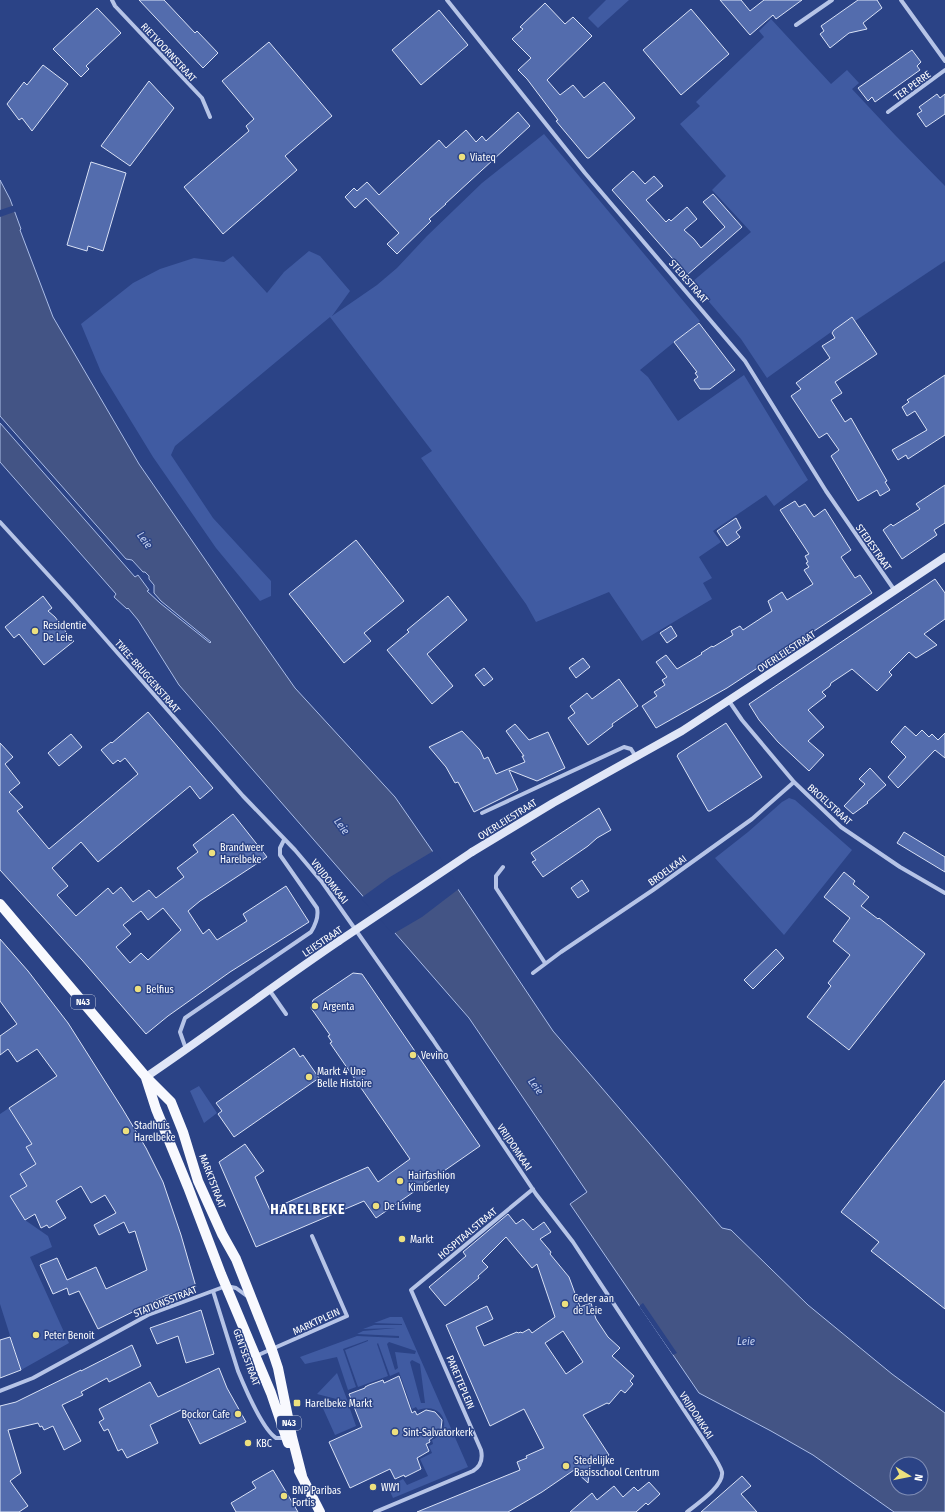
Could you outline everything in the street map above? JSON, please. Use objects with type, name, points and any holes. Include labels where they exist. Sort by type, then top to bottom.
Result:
[{"type":"main road","name":"OVERLEIESTRAAT","points":[[472,852],[553,803],[682,731],[945,557]]},
{"type":"main road","name":"LEIESTRAAT","points":[[146,1077],[270,991],[289,975],[472,852]]},
{"type":"main road","name":"MARKTSTRAAT","points":[[0,904],[146,1077],[171,1102],[183,1132],[198,1181],[222,1234],[236,1259],[251,1299]]},
{"type":"main road","name":"MARKTSTRAAT","points":[[146,1077],[156,1109],[226,1286]]},
{"type":"main road","name":"GENTSESTRAAT","points":[[226,1286],[289,1437],[302,1476],[320,1512]]},
{"type":"main road","name":"GENTSESTRAAT","points":[[251,1299],[278,1368],[289,1437]]},
{"type":"street","name":"RIETVOORNSTRAAT","points":[[112,0],[115,6],[202,98],[210,117]]},
{"type":"street","name":"STEDESTRAAT","points":[[447,0],[585,173],[745,360],[826,491],[895,591]]},
{"type":"street","points":[[796,25],[832,0]]},
{"type":"street","points":[[901,0],[945,61]]},
{"type":"street","name":"TER PERRE","points":[[888,112],[945,70]]},
{"type":"street","name":"TWEE-BRUGGENSTRAAT","points":[[0,522],[72,601],[243,796],[284,840]]},
{"type":"street","name":"BROELSTRAAT","points":[[729,701],[742,720],[794,782],[841,827],[900,867],[945,893]]},
{"type":"street","name":"OVERLEIESTRAAT","points":[[482,813],[624,747],[631,750],[636,757]]},
{"type":"street","name":"BROELKAAI","points":[[533,972],[653,890],[752,819],[794,782]]},
{"type":"street","name":"LEIESTRAAT","points":[[186,1049],[180,1032],[185,1018],[311,932],[315,926],[318,914],[317,908],[280,855],[280,848],[284,840]]},
{"type":"street","name":"VRIJDOMKAAI","points":[[284,840],[295,850],[322,882],[343,910],[433,1040],[533,1189],[573,1242],[705,1442],[722,1471],[721,1480],[717,1487],[687,1512]]},
{"type":"street","points":[[503,867],[496,876],[496,888],[545,963]]},
{"type":"street","points":[[270,991],[286,1014]]},
{"type":"street","name":"HOSPITAALSTRAAT","points":[[411,1290],[533,1189]]},
{"type":"street","name":"MARKTPLEIN","points":[[256,1356],[347,1316],[312,1236]]},
{"type":"street","points":[[226,1286],[236,1288],[251,1299]]},
{"type":"street","name":"STATIONSSTRAAT","points":[[0,1391],[33,1378],[148,1315],[226,1286]]},
{"type":"street","name":"PARETTEPLEIN","points":[[375,1512],[474,1471],[482,1459],[481,1450],[411,1290]]},
{"type":"street","name":"GENTSESTRAAT","points":[[213,1291],[243,1384],[266,1428],[276,1438],[289,1437]]},
{"type":"shaded area","points":[[606,0],[629,0],[598,28],[588,18]]},
{"type":"shaded area","points":[[771,19],[831,84],[847,70],[859,83],[852,89],[945,186],[945,261],[855,321],[852,317],[767,378],[741,339],[692,282],[751,232],[712,190],[726,176],[680,124],[700,106],[696,102],[764,37],[759,31]]},
{"type":"shaded area","points":[[544,134],[700,321],[640,370],[648,377],[678,421],[744,375],[808,480],[774,506],[766,495],[713,531],[721,542],[699,557],[712,578],[703,583],[712,599],[642,641],[609,592],[536,622],[526,604],[421,458],[432,451],[330,317],[175,446],[171,455],[213,518],[271,581],[271,596],[260,601],[216,548],[153,457],[101,372],[81,324],[133,283],[160,269],[194,258],[224,262],[233,256],[267,293],[284,272],[309,251],[320,256],[350,291],[332,316],[377,285],[397,268],[427,236],[482,183]]},
{"type":"shaded area","points":[[789,798],[795,800],[852,850],[784,935],[715,858],[748,832],[782,802]]},
{"type":"shaded area","points":[[199,1086],[217,1113],[204,1123],[190,1091]]},
{"type":"shaded area","points":[[9,1108],[32,1144],[26,1147],[36,1164],[20,1174],[27,1186],[10,1196],[25,1220],[48,1236],[52,1247],[30,1257],[69,1343],[21,1370],[0,1304],[0,1114]]},
{"type":"shaded area","points":[[390,1317],[402,1317],[468,1467],[393,1498],[388,1487],[403,1479],[407,1485],[428,1476],[420,1459],[432,1453],[429,1446],[433,1444],[432,1440],[439,1435],[443,1429],[443,1418],[434,1409],[427,1408],[418,1410],[416,1407],[412,1409],[399,1372],[390,1376],[378,1343],[377,1344],[388,1376],[358,1387],[345,1350],[368,1340],[343,1349],[356,1387],[348,1390],[337,1357],[305,1364],[300,1357],[357,1336],[399,1338],[399,1336],[357,1334],[363,1331],[396,1328],[363,1329],[374,1325],[402,1325],[374,1323]],"holes":[[[389,1342],[416,1351],[415,1354],[395,1352],[398,1368],[395,1370],[387,1344]],[[412,1360],[420,1364],[425,1403],[421,1403],[410,1362]]]},
{"type":"shaded area","points":[[337,1373],[348,1402],[317,1394]]},
{"type":"shaded area","points":[[321,1404],[349,1406],[356,1426],[335,1435]]},
{"type":"water","name":"Leie","points":[[0,180],[10,199],[21,229],[20,230],[53,317],[139,464],[295,688],[395,797],[553,1031],[722,1228],[731,1230],[808,1305],[892,1374],[945,1413],[945,1512],[894,1512],[813,1455],[699,1393],[570,1204],[587,1192],[469,1018],[179,685],[138,620],[128,608],[127,609],[114,597],[116,594],[0,462],[0,423],[135,577],[138,575],[149,590],[147,591],[210,643],[211,642],[161,601],[154,593],[154,585],[149,579],[149,576],[132,560],[126,559],[0,416]]},
{"type":"pier","points":[[15,205],[17,211],[0,217],[0,210]]},
{"type":"pier","points":[[435,850],[460,888],[422,917],[393,934],[361,898],[390,877]]},
{"type":"pier","points":[[643,1303],[677,1353],[673,1355],[639,1306]]},
{"type":"building","points":[[139,0],[164,0],[195,33],[197,31],[218,53],[203,68]]},
{"type":"building","points":[[720,0],[741,0],[750,11],[764,0],[802,0],[776,19],[773,15],[750,35]]},
{"type":"building","points":[[858,0],[877,0],[882,8],[863,23],[867,29],[849,33],[830,48],[820,34],[824,31],[821,26]]},
{"type":"building","points":[[545,3],[565,24],[573,17],[592,36],[547,80],[560,95],[573,85],[584,98],[604,82],[635,118],[589,158],[587,158],[556,121],[558,120],[527,79],[518,70],[531,58],[512,39],[523,29],[520,27]]},
{"type":"building","points":[[97,8],[121,33],[86,66],[89,69],[81,77],[53,49]]},
{"type":"building","points":[[691,9],[729,54],[681,95],[643,50]]},
{"type":"building","points":[[439,10],[468,45],[421,85],[392,50]]},
{"type":"building","points":[[269,42],[332,116],[285,156],[297,170],[223,234],[184,187],[249,131],[246,126],[254,119],[222,81]]},
{"type":"building","points":[[912,50],[921,62],[917,66],[920,70],[875,102],[872,97],[868,101],[858,88]]},
{"type":"building","points":[[43,65],[68,84],[32,131],[22,118],[19,120],[7,104],[24,82],[27,85]]},
{"type":"building","points":[[149,81],[174,108],[130,166],[101,146]]},
{"type":"building","points":[[937,94],[940,98],[945,94],[945,114],[926,127],[917,114],[922,111],[919,107]]},
{"type":"building","points":[[518,112],[530,126],[429,219],[431,221],[397,254],[387,244],[399,233],[366,198],[355,208],[345,197],[354,188],[357,191],[367,182],[379,195],[439,140],[446,148],[466,130],[476,142],[482,136],[486,141]]},
{"type":"building","points":[[91,162],[126,173],[103,251],[88,246],[87,251],[67,245]]},
{"type":"building","points":[[633,171],[645,184],[654,176],[663,186],[646,200],[666,222],[669,219],[671,221],[687,207],[697,219],[684,230],[701,248],[725,227],[703,202],[713,194],[742,227],[687,275],[612,190]]},
{"type":"building","points":[[852,317],[877,354],[835,382],[842,393],[831,400],[845,422],[851,418],[887,481],[885,482],[890,490],[880,496],[877,490],[858,501],[831,456],[839,450],[827,433],[819,438],[791,396],[801,389],[796,383],[830,358],[822,346],[835,338],[832,333],[834,330]]},
{"type":"building","points":[[699,323],[735,370],[710,389],[700,389],[694,380],[698,377],[695,373],[697,372],[674,342]]},
{"type":"building","points":[[945,375],[945,435],[908,459],[906,455],[898,460],[892,450],[927,430],[915,411],[907,416],[902,407],[909,402],[907,400]]},
{"type":"building","points":[[945,485],[945,523],[934,530],[937,535],[902,559],[883,530],[891,524],[893,526],[920,509],[916,504]]},
{"type":"building","points":[[795,501],[799,507],[805,504],[814,517],[825,509],[851,550],[841,557],[855,578],[860,575],[872,593],[727,688],[656,728],[642,706],[657,696],[654,692],[665,685],[662,680],[667,677],[656,662],[666,655],[677,669],[712,646],[713,647],[733,635],[731,631],[740,626],[743,630],[772,611],[768,601],[782,592],[787,600],[813,584],[804,570],[809,567],[806,563],[808,562],[805,556],[809,554],[780,510]]},
{"type":"building","points":[[736,518],[741,528],[736,532],[740,537],[727,546],[717,531]]},
{"type":"building","points":[[356,540],[404,601],[364,633],[371,641],[344,663],[289,594]]},
{"type":"building","points":[[935,579],[945,593],[945,619],[924,634],[937,645],[916,658],[909,652],[889,672],[892,675],[877,691],[852,669],[831,683],[830,686],[822,692],[826,696],[808,710],[824,727],[808,741],[824,755],[809,771],[778,742],[759,720],[749,704]]},
{"type":"building","name":"Residentie De Leie","points":[[43,596],[52,608],[48,611],[55,617],[65,632],[74,641],[44,665],[19,634],[14,638],[5,627]]},
{"type":"building","points":[[448,596],[467,620],[427,654],[453,686],[432,704],[387,650],[409,632],[407,630]]},
{"type":"building","points":[[671,626],[677,636],[667,643],[660,633]]},
{"type":"building","points":[[583,658],[590,667],[576,678],[569,668]]},
{"type":"building","points":[[484,668],[493,679],[484,686],[475,675]]},
{"type":"building","points":[[619,679],[638,706],[612,724],[613,726],[588,745],[568,718],[575,713],[570,706],[587,693],[592,699]]},
{"type":"building","points":[[148,712],[213,788],[200,799],[190,786],[98,862],[81,842],[52,868],[68,886],[57,895],[76,916],[108,888],[113,894],[121,887],[133,902],[149,890],[156,898],[184,877],[177,868],[198,852],[193,845],[233,814],[267,857],[200,901],[188,911],[203,934],[209,929],[217,940],[247,921],[243,914],[286,886],[309,922],[230,972],[168,1016],[146,1034],[82,960],[0,870],[0,743],[13,757],[5,764],[20,783],[9,792],[23,807],[17,811],[49,849],[138,774],[125,758],[120,762],[118,760],[113,764],[101,750],[111,742],[112,743]],"holes":[[[163,908],[181,930],[148,960],[141,953],[130,963],[116,947],[131,934],[123,925],[141,911],[148,920]]]},
{"type":"building","points":[[726,723],[762,777],[708,811],[677,756]]},
{"type":"building","points":[[515,724],[529,740],[548,732],[565,768],[537,781],[509,770],[518,790],[474,812],[458,782],[455,783],[446,767],[429,747],[462,731],[480,750],[484,759],[488,757],[496,774],[525,762],[522,756],[524,756],[506,731]]},
{"type":"building","points":[[905,726],[916,736],[922,730],[929,737],[932,734],[938,740],[945,733],[945,758],[935,750],[898,788],[888,777],[906,757],[891,742]]},
{"type":"building","points":[[71,734],[82,747],[59,766],[48,753]]},
{"type":"building","points":[[870,768],[886,785],[867,802],[868,803],[853,814],[844,806],[865,784],[859,779]]},
{"type":"building","points":[[599,808],[611,830],[597,838],[588,846],[543,877],[532,862],[536,860],[531,853]]},
{"type":"building","points":[[904,832],[945,857],[945,872],[897,843]]},
{"type":"building","points":[[844,872],[855,881],[853,884],[869,897],[861,906],[925,954],[849,1050],[807,1017],[831,986],[828,983],[850,955],[833,941],[850,918],[824,897]]},
{"type":"building","points":[[582,880],[589,891],[578,898],[571,888]]},
{"type":"building","points":[[0,939],[28,971],[68,1023],[146,1148],[163,1182],[181,1235],[196,1287],[165,1296],[98,1329],[79,1291],[69,1295],[67,1288],[53,1294],[40,1265],[57,1258],[67,1280],[96,1267],[106,1289],[147,1270],[135,1231],[129,1233],[124,1222],[99,1235],[94,1225],[116,1213],[105,1195],[91,1203],[81,1186],[56,1201],[66,1218],[49,1228],[47,1225],[41,1228],[35,1214],[25,1220],[10,1196],[27,1186],[20,1174],[36,1164],[26,1147],[32,1144],[9,1108],[57,1076],[37,1049],[17,1062],[8,1049],[0,1055],[0,1036],[17,1024],[0,1001]]},
{"type":"building","points":[[776,949],[784,958],[753,989],[744,980]]},
{"type":"building","points":[[353,973],[362,974],[480,1146],[376,1218],[364,1201],[256,1247],[219,1162],[245,1144],[264,1171],[255,1177],[270,1210],[368,1167],[378,1182],[410,1159],[330,1043],[332,1042],[328,1036],[330,1035],[311,1008],[313,1000]]},
{"type":"building","points":[[294,1048],[300,1057],[303,1055],[319,1078],[234,1137],[218,1114],[222,1111],[216,1103]]},
{"type":"building","points":[[945,1080],[945,1309],[871,1251],[879,1242],[841,1212]]},
{"type":"building","points":[[508,1214],[516,1224],[523,1219],[533,1230],[544,1222],[551,1232],[540,1239],[569,1277],[580,1307],[591,1303],[596,1319],[608,1337],[620,1348],[612,1356],[634,1376],[630,1381],[633,1384],[625,1393],[621,1390],[609,1404],[607,1403],[583,1415],[609,1455],[597,1463],[590,1465],[588,1483],[574,1470],[542,1492],[508,1512],[417,1512],[520,1470],[517,1462],[544,1448],[524,1409],[490,1426],[446,1325],[487,1306],[493,1319],[476,1327],[484,1346],[517,1332],[522,1333],[529,1329],[532,1333],[555,1317],[537,1264],[532,1268],[506,1237],[482,1261],[488,1267],[478,1276],[479,1278],[445,1306],[429,1287],[466,1256],[463,1252]],"holes":[[[563,1331],[583,1362],[566,1374],[545,1343]]]},
{"type":"building","points":[[201,1310],[214,1354],[186,1363],[178,1336],[157,1344],[150,1328]]},
{"type":"building","points":[[10,1337],[21,1370],[0,1378],[0,1340]]},
{"type":"building","points":[[132,1345],[141,1366],[109,1382],[107,1378],[81,1392],[83,1395],[62,1405],[81,1441],[64,1450],[53,1426],[44,1430],[38,1423],[8,1430],[21,1473],[10,1481],[28,1506],[19,1512],[0,1512],[0,1406],[16,1402]]},
{"type":"building","points":[[219,1368],[227,1388],[246,1422],[200,1444],[183,1409],[150,1425],[158,1443],[127,1458],[122,1449],[118,1451],[108,1429],[104,1431],[99,1422],[104,1419],[99,1409],[150,1382],[158,1397]]},
{"type":"building","name":"Sint-Salvatorkerk","points":[[399,1376],[412,1413],[415,1411],[417,1415],[426,1410],[435,1412],[442,1420],[441,1429],[429,1440],[430,1442],[426,1444],[429,1451],[417,1458],[421,1469],[405,1477],[404,1475],[395,1479],[390,1469],[350,1488],[329,1442],[362,1427],[349,1394],[369,1385],[383,1380],[384,1383]]},
{"type":"building","points":[[273,1470],[298,1512],[236,1512],[231,1503],[256,1488],[252,1482]]},
{"type":"building","points":[[742,1476],[751,1486],[741,1494],[757,1512],[701,1512]]},
{"type":"building","points":[[649,1482],[660,1494],[648,1505],[646,1503],[636,1512],[570,1512],[592,1493],[597,1500],[614,1486],[623,1497],[634,1487],[638,1491]]},
{"type":"place","name":"Viateq","points":[[462,157]]},
{"type":"place","name":"Residentie De Leie","points":[[35,631]]},
{"type":"place","name":"Brandweer Harelbeke","points":[[212,853]]},
{"type":"place","name":"Belfius","points":[[138,989]]},
{"type":"place","name":"Argenta","points":[[315,1006]]},
{"type":"place","name":"Vevino","points":[[413,1055]]},
{"type":"place","name":"Markt 4 Une Belle Histoire","points":[[309,1077]]},
{"type":"place","name":"Stadhuis Harelbeke","points":[[126,1131]]},
{"type":"place","name":"Hairfashion Kimberley","points":[[400,1181]]},
{"type":"place","name":"De Living","points":[[376,1206]]},
{"type":"place","name":"Markt","points":[[402,1239]]},
{"type":"place","name":"Ceder aan de Leie","points":[[565,1304]]},
{"type":"place","name":"Peter Benoit","points":[[36,1335]]},
{"type":"place","name":"Harelbeke Markt","points":[[297,1403]]},
{"type":"place","name":"Bockor Cafe","points":[[238,1414]]},
{"type":"place","name":"Sint-Salvatorkerk","points":[[395,1432]]},
{"type":"place","name":"KBC","points":[[248,1443]]},
{"type":"place","name":"Stedelijke Basisschool Centrum","points":[[566,1466]]},
{"type":"place","name":"WW1","points":[[373,1487]]},
{"type":"place","name":"BNP Paribas Fortis","points":[[284,1496]]},
{"type":"district","name":"HARELBEKE","points":[[308,1209]]}]
